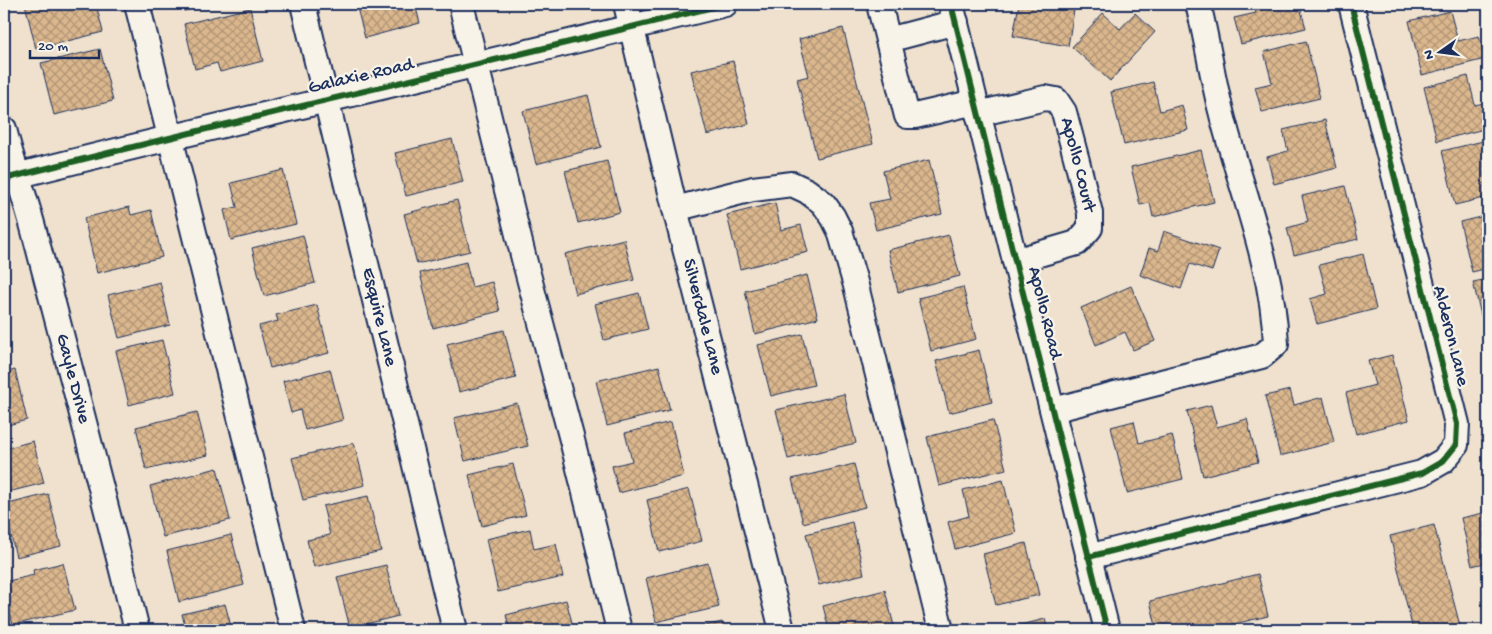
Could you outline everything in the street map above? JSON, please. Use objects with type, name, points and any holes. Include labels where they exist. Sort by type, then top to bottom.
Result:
[{"type":"street","points":[[137,4],[293,630]]},
{"type":"street","name":"Esquire Lane","points":[[302,4],[455,630]]},
{"type":"street","points":[[461,4],[524,259],[572,440],[618,630]]},
{"type":"street","name":"Silverdale Lane","points":[[626,4],[675,209],[782,630]]},
{"type":"street","name":"Galaxie Road","points":[[11,178],[171,137],[726,4]]},
{"type":"street","points":[[879,4],[907,116],[977,108]]},
{"type":"street","points":[[1054,410],[1262,356],[1276,344],[1275,318],[1265,266],[1221,112],[1198,4]]},
{"type":"street","name":"Alderon Lane","points":[[1088,557],[1422,473],[1443,461],[1456,445],[1456,424],[1352,4]]},
{"type":"street","points":[[888,40],[953,13]]},
{"type":"street","name":"Apollo Road","points":[[953,13],[1054,410],[1107,630]]},
{"type":"street","name":"Apollo Court","points":[[977,108],[1045,98],[1056,100],[1064,112],[1090,213],[1090,228],[1077,243],[1015,260]]},
{"type":"street","name":"Gayle Drive","points":[[4,129],[11,178],[28,209],[98,473],[137,630]]},
{"type":"street","points":[[675,209],[753,189],[792,184],[807,190],[823,203],[834,217],[855,282],[941,630]]},
{"type":"building","points":[[25,4],[81,4],[82,7],[96,4],[103,32],[36,49]]},
{"type":"building","points":[[183,4],[212,4],[184,11]]},
{"type":"building","points":[[356,4],[415,4],[420,23],[365,38]]},
{"type":"building","points":[[1019,4],[1075,4],[1068,46],[1013,36]]},
{"type":"building","points":[[1254,4],[1299,4],[1306,28],[1241,44],[1234,18],[1256,13]]},
{"type":"building","points":[[250,8],[263,61],[220,72],[217,63],[195,69],[184,24]]},
{"type":"building","points":[[1450,11],[1458,41],[1479,36],[1485,59],[1422,75],[1409,21]]},
{"type":"building","points":[[1103,13],[1120,29],[1135,13],[1155,32],[1110,81],[1072,47]]},
{"type":"building","points":[[843,28],[873,144],[817,158],[797,79],[809,76],[799,39]]},
{"type":"building","points":[[1306,41],[1320,98],[1262,112],[1255,87],[1272,83],[1264,52]]},
{"type":"building","points":[[100,49],[113,101],[54,115],[41,63]]},
{"type":"building","points":[[733,61],[749,124],[707,135],[691,71]]},
{"type":"building","points":[[1468,76],[1475,105],[1488,102],[1488,128],[1437,141],[1424,87]]},
{"type":"building","points":[[1153,82],[1160,111],[1182,105],[1188,130],[1124,145],[1111,92]]},
{"type":"building","points":[[588,95],[601,147],[536,164],[523,111]]},
{"type":"building","points":[[1325,120],[1337,168],[1274,184],[1267,157],[1288,151],[1283,130]]},
{"type":"building","points":[[452,139],[463,182],[406,196],[395,153]]},
{"type":"building","points":[[1483,141],[1488,164],[1488,197],[1455,205],[1442,151]]},
{"type":"building","points":[[1201,150],[1214,202],[1153,217],[1150,203],[1140,205],[1131,167]]},
{"type":"building","points":[[929,160],[942,214],[876,230],[869,203],[890,199],[883,171]]},
{"type":"building","points":[[607,161],[620,212],[578,223],[565,171]]},
{"type":"building","points":[[283,170],[296,224],[231,240],[224,210],[237,207],[231,183]]},
{"type":"building","points":[[1345,186],[1358,239],[1294,255],[1287,228],[1308,222],[1302,196]]},
{"type":"building","points":[[457,200],[470,251],[417,264],[404,214]]},
{"type":"building","points":[[775,203],[781,230],[801,225],[808,252],[740,269],[727,215]]},
{"type":"building","points":[[129,207],[131,215],[151,210],[162,257],[97,273],[84,218]]},
{"type":"building","points":[[1488,215],[1488,268],[1472,272],[1460,222]]},
{"type":"building","points":[[1164,231],[1219,250],[1212,271],[1190,264],[1181,289],[1140,275],[1149,248],[1158,251]]},
{"type":"building","points":[[303,235],[315,283],[264,296],[252,248]]},
{"type":"building","points":[[949,235],[960,276],[898,292],[888,250]]},
{"type":"building","points":[[624,239],[634,280],[575,294],[565,254]]},
{"type":"building","points":[[1363,254],[1376,309],[1317,324],[1310,299],[1327,294],[1319,265]]},
{"type":"building","points":[[466,262],[472,287],[492,282],[500,311],[433,328],[420,273]]},
{"type":"building","points":[[807,275],[818,318],[755,334],[745,291]]},
{"type":"building","points":[[1488,279],[1488,336],[1486,336],[1473,282]]},
{"type":"building","points":[[160,282],[170,325],[119,338],[108,295]]},
{"type":"building","points":[[1131,286],[1155,341],[1133,350],[1125,332],[1096,345],[1081,308]]},
{"type":"building","points":[[963,287],[976,339],[931,351],[918,298]]},
{"type":"building","points":[[639,293],[648,329],[604,340],[595,304]]},
{"type":"building","points":[[317,305],[329,353],[270,368],[259,326],[278,321],[276,315]]},
{"type":"building","points":[[504,330],[516,378],[459,392],[447,344]]},
{"type":"building","points":[[802,334],[814,385],[771,396],[758,345]]},
{"type":"building","points":[[4,340],[7,355],[4,356]]},
{"type":"building","points":[[162,340],[175,393],[129,405],[116,351]]},
{"type":"building","points":[[979,350],[992,402],[949,413],[936,361]]},
{"type":"building","points":[[1392,355],[1409,420],[1356,434],[1346,393],[1375,385],[1368,361]]},
{"type":"building","points":[[659,366],[670,410],[607,426],[596,381]]},
{"type":"building","points":[[330,369],[343,420],[305,430],[300,410],[291,413],[283,381]]},
{"type":"building","points":[[15,370],[27,420],[4,426],[4,373]]},
{"type":"building","points":[[1290,390],[1294,405],[1323,397],[1334,442],[1280,456],[1265,396]]},
{"type":"building","points":[[844,394],[856,443],[788,459],[776,410]]},
{"type":"building","points":[[517,403],[528,446],[465,461],[454,418]]},
{"type":"building","points":[[1211,405],[1217,427],[1247,419],[1258,462],[1203,476],[1187,411]]},
{"type":"building","points":[[197,412],[208,455],[146,470],[136,427]]},
{"type":"building","points":[[993,420],[1006,469],[939,486],[927,437]]},
{"type":"building","points":[[1134,421],[1139,443],[1172,435],[1183,479],[1127,493],[1111,427]]},
{"type":"building","points":[[671,422],[684,476],[619,493],[612,466],[632,461],[625,433]]},
{"type":"building","points":[[33,441],[44,483],[4,493],[4,449]]},
{"type":"building","points":[[354,443],[365,485],[303,500],[292,458]]},
{"type":"building","points":[[513,464],[526,515],[482,526],[469,475]]},
{"type":"building","points":[[854,464],[865,507],[803,523],[792,479]]},
{"type":"building","points":[[217,468],[230,520],[163,537],[150,486]]},
{"type":"building","points":[[1003,480],[1016,533],[955,549],[948,522],[969,516],[963,490]]},
{"type":"building","points":[[689,489],[702,541],[659,552],[647,500]]},
{"type":"building","points":[[48,494],[61,546],[16,557],[4,505]]},
{"type":"building","points":[[368,496],[381,551],[314,567],[307,540],[330,535],[323,506]]},
{"type":"building","points":[[1488,512],[1488,562],[1472,566],[1461,518]]},
{"type":"building","points":[[852,522],[864,574],[819,585],[806,534]]},
{"type":"building","points":[[1434,525],[1461,630],[1413,630],[1390,536]]},
{"type":"building","points":[[530,529],[534,549],[556,544],[563,577],[498,592],[486,539]]},
{"type":"building","points":[[231,535],[244,585],[179,602],[167,551]]},
{"type":"building","points":[[1026,543],[1039,595],[996,605],[983,554]]},
{"type":"building","points":[[63,563],[75,610],[13,625],[4,582],[34,575],[33,570]]},
{"type":"building","points":[[708,563],[719,607],[656,622],[646,578]]},
{"type":"building","points":[[386,565],[398,616],[350,628],[337,577]]},
{"type":"building","points":[[1258,574],[1268,616],[1209,630],[1157,630],[1150,601]]},
{"type":"building","points":[[885,590],[895,630],[829,630],[823,606]]},
{"type":"building","points":[[566,600],[574,630],[510,630],[506,615]]},
{"type":"building","points":[[225,604],[232,630],[186,630],[182,614]]},
{"type":"building","points":[[1045,619],[1048,630],[1001,630]]},
{"type":"building","points":[[722,622],[724,630],[688,630]]},
{"type":"building","points":[[80,623],[82,630],[50,630]]},
{"type":"cycle path","points":[[4,179],[725,4]]},
{"type":"cycle path","points":[[951,4],[1107,630]]},
{"type":"cycle path","points":[[1088,557],[1422,473],[1443,461],[1456,445],[1457,424],[1351,4]]}]
